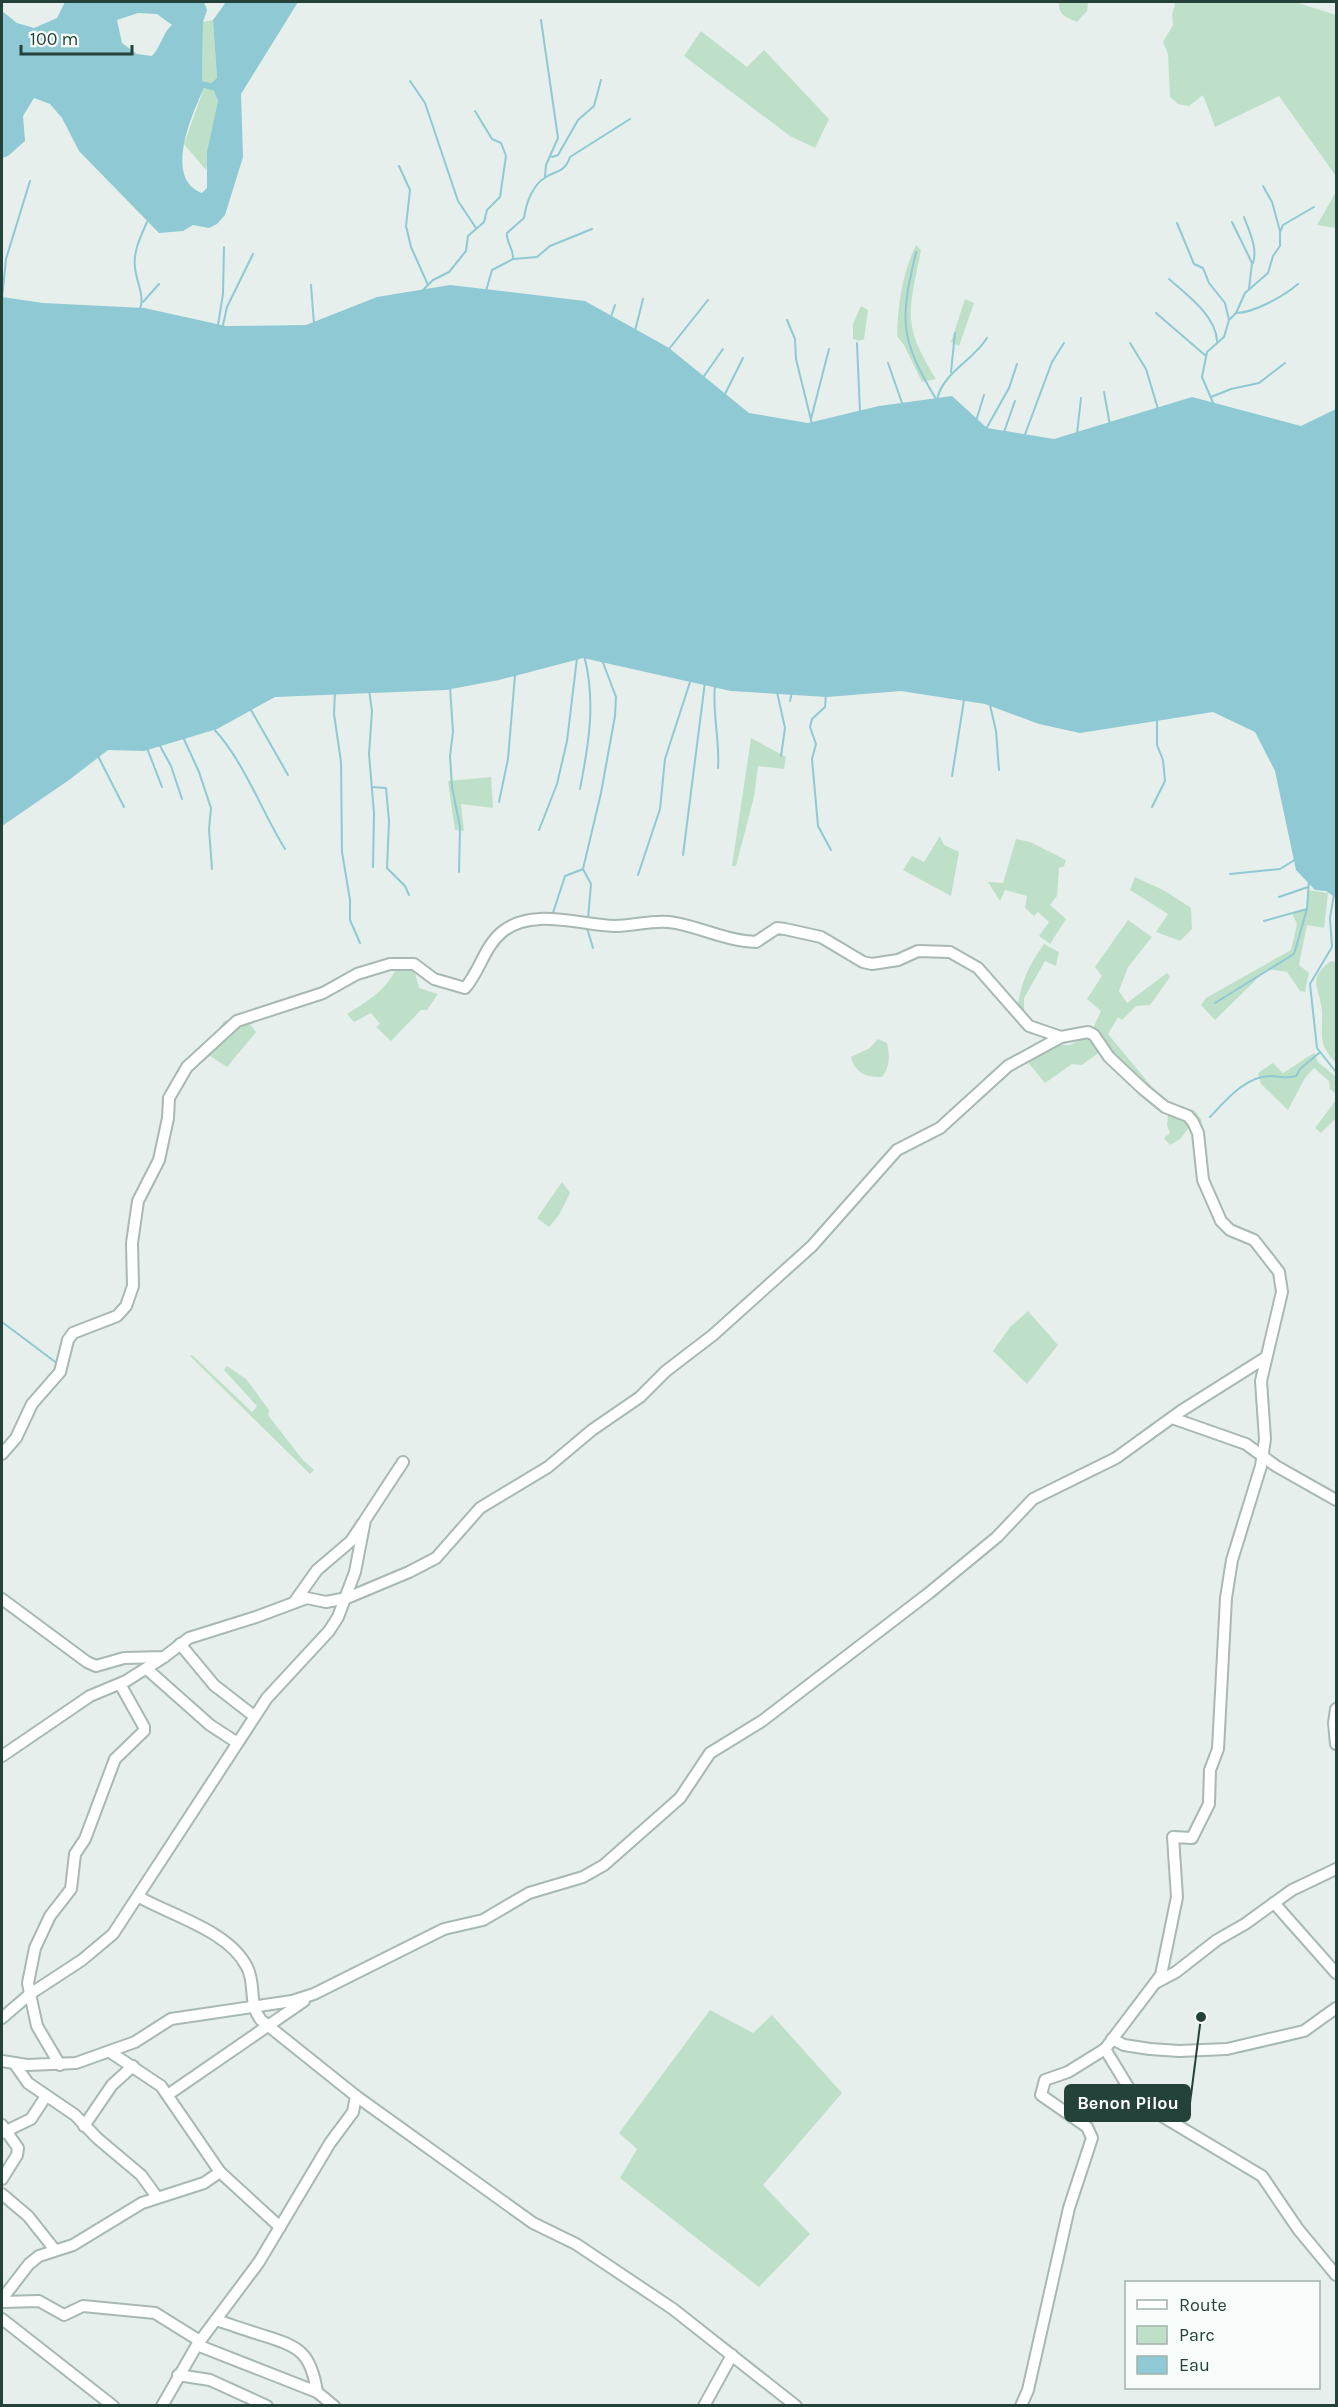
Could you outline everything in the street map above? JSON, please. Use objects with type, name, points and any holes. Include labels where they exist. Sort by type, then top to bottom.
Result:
[{"type":"street","points":[[2,1454],[16,1438],[32,1404],[60,1372],[68,1340],[73,1334],[117,1316],[126,1306],[133,1286],[132,1243],[138,1201],[159,1160],[168,1118],[169,1098],[187,1067],[237,1021],[246,1017],[323,993],[357,974],[390,964],[414,964],[434,979],[465,988],[473,979],[484,953],[494,940],[503,931],[527,920],[613,926],[662,922],[756,942],[777,928],[785,929],[821,937],[867,963],[898,960],[918,951],[955,953],[978,968],[1029,1026],[1061,1037]]},
{"type":"street","points":[[2,1756],[90,1696],[148,1670],[189,1638],[256,1617],[295,1601],[314,1597],[326,1602],[347,1598],[436,1558],[480,1508],[548,1467],[592,1430],[640,1397],[666,1371],[713,1335],[812,1246],[897,1150],[940,1128],[1008,1066],[1061,1037],[1088,1032],[1094,1035],[1109,1057],[1143,1089],[1165,1107],[1188,1116],[1193,1122],[1198,1133],[1203,1180],[1221,1221],[1230,1230],[1254,1240],[1280,1272],[1282,1292],[1261,1381],[1264,1406],[1263,1457],[1232,1560],[1220,1685],[1218,1749],[1210,1770],[1209,1804],[1192,1838],[1173,1837],[1177,1897],[1157,1982]]},
{"type":"street","points":[[168,2094],[314,1994],[444,1929],[483,1920],[529,1893],[583,1876],[604,1865],[680,1798],[710,1753],[762,1721],[929,1593],[997,1537],[1033,1498],[1116,1458],[1172,1418],[1265,1358]]},
{"type":"street","points":[[1172,1418],[1237,1440],[1336,1500]]},
{"type":"street","points":[[295,1601],[317,1570],[351,1541],[403,1462]]},
{"type":"street","points":[[2,2018],[30,1994],[108,1939],[139,1897],[190,1811],[217,1777],[236,1742],[254,1716],[267,1698],[329,1631],[347,1598],[356,1572],[365,1520]]},
{"type":"street","points":[[2,1599],[92,1665],[124,1658],[164,1657]]},
{"type":"street","points":[[180,1644],[214,1685],[254,1716]]},
{"type":"street","points":[[124,1658],[133,1678]]},
{"type":"street","points":[[148,1670],[210,1725],[236,1742]]},
{"type":"street","points":[[60,2065],[37,2026],[28,1983],[35,1948],[50,1916],[71,1889],[75,1854],[85,1839],[115,1758],[144,1731],[144,1727],[120,1684]]},
{"type":"street","points":[[1336,1709],[1334,1723],[1336,1744]]},
{"type":"street","points":[[1021,2406],[1028,2390],[1069,2208],[1092,2138],[1087,2127],[1041,2096],[1046,2080],[1068,2072],[1105,2049],[1157,1982],[1176,1972],[1216,1940],[1245,1924],[1312,1878],[1336,1869]]},
{"type":"street","points":[[139,1897],[182,1919],[204,1927],[238,1954],[249,1969],[252,2007],[261,2020],[356,2096],[533,2223],[576,2244],[673,2308],[796,2406]]},
{"type":"street","points":[[1274,1903],[1336,1973]]},
{"type":"street","points":[[2,2061],[60,2065],[76,2063],[135,2042],[171,2019],[292,2001],[314,1994]]},
{"type":"street","points":[[1112,2039],[1125,2045],[1150,2049],[1179,2051],[1227,2049],[1263,2039],[1297,2034],[1318,2024],[1336,2008]]},
{"type":"street","points":[[1105,2049],[1130,2090],[1155,2112],[1262,2176],[1294,2223],[1336,2275]]},
{"type":"street","points":[[110,2052],[161,2086],[220,2172],[280,2227]]},
{"type":"street","points":[[14,2063],[28,2082],[75,2115],[84,2126],[141,2175],[157,2197]]},
{"type":"street","points":[[84,2126],[112,2085],[133,2066]]},
{"type":"street","points":[[2,2179],[17,2155],[18,2148],[3,2130],[31,2119],[46,2096]]},
{"type":"street","points":[[162,2406],[198,2343],[259,2262],[330,2143],[353,2112],[356,2096]]},
{"type":"street","points":[[2,2301],[29,2264],[39,2256],[73,2245],[117,2216],[157,2197],[204,2183],[220,2172]]},
{"type":"street","points":[[2,2194],[28,2216],[55,2250]]},
{"type":"street","points":[[2,2301],[39,2301],[64,2315],[83,2306],[155,2313],[198,2343],[317,2392],[334,2406]]},
{"type":"street","points":[[2,2319],[113,2406]]},
{"type":"street","points":[[216,2320],[283,2340],[299,2349],[314,2373],[317,2392]]},
{"type":"street","points":[[704,2406],[711,2389],[732,2355]]},
{"type":"street","points":[[178,2375],[210,2380],[267,2406]]},
{"type":"green space","points":[[1059,2],[1088,3],[1087,11],[1077,22],[1061,13]]},
{"type":"green space","points":[[1173,2],[1295,2],[1336,15],[1336,176],[1279,96],[1215,127],[1203,95],[1189,106],[1178,104],[1170,97],[1168,54],[1163,42],[1173,25],[1172,15],[1175,4]]},
{"type":"green space","points":[[213,20],[217,78],[211,83],[202,81],[203,22]]},
{"type":"green space","points":[[701,31],[747,67],[764,50],[829,119],[815,148],[790,136],[684,56]]},
{"type":"green space","points":[[204,88],[214,91],[218,101],[206,170],[184,144]]},
{"type":"green space","points":[[1336,192],[1336,228],[1317,225]]},
{"type":"green space","points":[[916,245],[921,250],[913,289],[911,317],[917,344],[936,379],[922,382],[904,345],[897,336],[902,289],[907,267]]},
{"type":"green space","points":[[965,299],[974,303],[959,346],[951,342]]},
{"type":"green space","points":[[861,306],[868,310],[864,339],[860,341],[853,339],[853,324]]},
{"type":"green space","points":[[751,738],[786,757],[784,769],[758,766],[754,797],[736,866],[732,866]]},
{"type":"green space","points":[[491,777],[493,808],[461,804],[464,831],[455,830],[448,781]]},
{"type":"green space","points":[[940,836],[944,845],[959,852],[951,896],[903,870],[912,856],[924,862]]},
{"type":"green space","points":[[1016,839],[1030,842],[1066,860],[1064,866],[1059,868],[1057,896],[1050,905],[1066,919],[1050,944],[1039,936],[1049,922],[1038,912],[1034,916],[1025,908],[1027,896],[1005,890],[1000,901],[988,882],[1003,883]]},
{"type":"green space","points":[[1135,877],[1165,891],[1191,908],[1192,929],[1180,941],[1156,932],[1168,914],[1130,890]]},
{"type":"green space","points":[[1308,890],[1328,893],[1324,928],[1307,925],[1299,965],[1309,973],[1305,992],[1300,991],[1287,972],[1267,969],[1215,1020],[1201,1005],[1206,998],[1291,950],[1297,924],[1292,913],[1307,909]]},
{"type":"green space","points":[[1128,920],[1152,937],[1128,967],[1119,991],[1127,1003],[1167,973],[1170,977],[1150,1005],[1136,1006],[1122,1020],[1118,1017],[1108,1034],[1161,1098],[1195,1111],[1202,1121],[1198,1128],[1194,1121],[1180,1139],[1170,1145],[1164,1138],[1170,1133],[1167,1125],[1169,1108],[1101,1051],[1082,1065],[1072,1064],[1045,1083],[1027,1061],[1059,1045],[1070,1045],[1090,1035],[1101,1011],[1087,999],[1102,976],[1095,967]]},
{"type":"green space","points":[[1044,944],[1059,952],[1056,966],[1045,961],[1024,998],[1024,1012],[1018,1005],[1021,988],[1034,958]]},
{"type":"green space","points":[[1331,961],[1336,962],[1336,1063],[1323,1044],[1322,1012],[1316,985],[1318,974]]},
{"type":"green space","points":[[408,967],[415,973],[419,988],[438,994],[427,1010],[421,1010],[391,1041],[376,1027],[380,1024],[371,1013],[354,1022],[347,1014],[380,991],[395,971]]},
{"type":"green space","points":[[245,1018],[256,1032],[227,1067],[204,1052],[224,1021]]},
{"type":"green space","points":[[878,1039],[887,1043],[889,1052],[888,1065],[882,1077],[862,1073],[855,1067],[851,1057],[870,1048]]},
{"type":"green space","points":[[1314,1053],[1318,1062],[1336,1077],[1336,1094],[1330,1089],[1329,1081],[1314,1068],[1305,1078],[1288,1110],[1261,1084],[1258,1073],[1273,1063],[1283,1073]]},
{"type":"green space","points":[[1336,1100],[1336,1118],[1321,1133],[1315,1128]]},
{"type":"green space","points":[[562,1182],[570,1193],[559,1215],[549,1227],[537,1218]]},
{"type":"green space","points":[[1028,1311],[1058,1345],[1027,1384],[993,1351],[1010,1327]]},
{"type":"green space","points":[[192,1355],[252,1412],[257,1406],[224,1370],[227,1366],[246,1379],[269,1410],[268,1415],[302,1459],[314,1470],[310,1474],[190,1356]]},
{"type":"green space","points":[[710,2010],[753,2033],[772,2015],[842,2093],[763,2185],[810,2234],[759,2287],[620,2178],[637,2149],[619,2133]]},
{"type":"water","points":[[65,2],[204,2],[207,10],[203,22],[202,81],[211,83],[217,78],[213,20],[226,2],[298,2],[241,94],[243,157],[225,215],[217,224],[209,228],[193,225],[183,231],[159,233],[79,151],[62,118],[50,104],[34,98],[23,116],[25,141],[8,156],[2,158],[2,11],[17,23],[34,28],[57,18]],"holes":[[[138,13],[157,14],[172,25],[152,56],[137,54],[122,43],[117,20]],[[204,88],[214,91],[218,101],[207,152],[207,188],[202,193],[190,186],[184,174],[182,160],[188,129]]]},
{"type":"water","points":[[450,285],[585,301],[669,348],[749,413],[808,423],[879,406],[952,396],[987,428],[1054,439],[1192,397],[1301,426],[1336,409],[1336,898],[1326,891],[1315,890],[1296,870],[1275,771],[1255,732],[1213,712],[1080,733],[1039,724],[985,704],[901,691],[827,697],[731,691],[583,658],[499,680],[446,690],[275,697],[217,729],[144,751],[108,750],[2,826],[2,297],[43,303],[144,308],[226,326],[306,325],[377,297]]},
{"type":"waterway","points":[[541,20],[558,138],[546,165],[545,177]]},
{"type":"waterway","points":[[552,157],[558,155],[578,120],[594,106],[601,80]]},
{"type":"waterway","points":[[410,81],[425,103],[458,201],[476,228]]},
{"type":"waterway","points":[[422,291],[433,280],[449,272],[466,251],[468,236],[484,222],[487,210],[500,197],[506,156],[501,143],[492,139],[475,111]]},
{"type":"waterway","points":[[486,291],[492,270],[513,259],[507,233],[524,218],[528,201],[541,180],[563,168],[570,157],[630,119]]},
{"type":"waterway","points":[[399,166],[410,190],[406,226],[411,247],[428,285]]},
{"type":"waterway","points":[[2,299],[6,259],[30,181]]},
{"type":"waterway","points":[[1263,186],[1272,202],[1280,231]]},
{"type":"waterway","points":[[1214,405],[1202,377],[1207,352],[1224,337],[1229,320],[1236,313],[1245,293],[1268,273],[1273,256],[1280,246],[1280,232],[1283,225],[1314,207]]},
{"type":"waterway","points":[[1244,217],[1254,246],[1253,263]]},
{"type":"waterway","points":[[140,309],[140,288],[135,255],[147,222]]},
{"type":"waterway","points":[[1232,222],[1252,263],[1249,289]]},
{"type":"waterway","points":[[1177,223],[1194,264],[1203,268],[1209,283],[1225,303],[1229,320]]},
{"type":"waterway","points":[[513,259],[537,257],[550,246],[592,229]]},
{"type":"waterway","points":[[218,325],[223,294],[224,247]]},
{"type":"waterway","points":[[916,252],[907,295],[906,328],[915,360],[936,399]]},
{"type":"waterway","points":[[223,325],[227,307],[253,254]]},
{"type":"waterway","points":[[1169,279],[1206,315],[1212,323],[1217,341]]},
{"type":"waterway","points":[[143,302],[159,284]]},
{"type":"waterway","points":[[1236,313],[1268,303],[1298,284]]},
{"type":"waterway","points":[[311,285],[314,324]]},
{"type":"waterway","points":[[635,331],[643,299]]},
{"type":"waterway","points":[[669,349],[708,300]]},
{"type":"waterway","points":[[611,317],[615,305]]},
{"type":"waterway","points":[[1156,313],[1206,356]]},
{"type":"waterway","points":[[787,320],[795,339],[796,359],[812,424]]},
{"type":"waterway","points":[[951,372],[955,333]]},
{"type":"waterway","points":[[937,400],[945,382],[987,338]]},
{"type":"waterway","points":[[857,343],[860,412]]},
{"type":"waterway","points":[[1024,437],[1052,362],[1064,343]]},
{"type":"waterway","points":[[1130,343],[1146,369],[1158,409]]},
{"type":"waterway","points":[[702,379],[723,349]]},
{"type":"waterway","points":[[811,419],[829,349]]},
{"type":"waterway","points":[[724,396],[743,358]]},
{"type":"waterway","points":[[888,363],[902,403]]},
{"type":"waterway","points":[[1211,397],[1231,389],[1259,383],[1285,363]]},
{"type":"waterway","points":[[986,429],[1009,388],[1017,364]]},
{"type":"waterway","points":[[1104,392],[1110,425]]},
{"type":"waterway","points":[[976,421],[984,395]]},
{"type":"waterway","points":[[1077,434],[1081,398]]},
{"type":"waterway","points":[[1004,432],[1015,401]]},
{"type":"waterway","points":[[580,789],[590,722],[590,689],[584,655]]},
{"type":"waterway","points":[[539,830],[557,784],[567,741],[577,658]]},
{"type":"waterway","points":[[588,919],[591,884],[583,869],[601,793],[615,716],[616,697],[602,660]]},
{"type":"waterway","points":[[499,802],[508,759],[515,675]]},
{"type":"waterway","points":[[638,875],[660,809],[665,759],[691,679]]},
{"type":"waterway","points":[[683,855],[705,682]]},
{"type":"waterway","points":[[715,685],[718,768]]},
{"type":"waterway","points":[[450,687],[453,732],[450,756],[452,787],[460,827],[459,872]]},
{"type":"waterway","points":[[369,690],[372,711],[369,754],[374,813],[373,867]]},
{"type":"waterway","points":[[335,691],[334,714],[341,762],[342,852],[350,900],[350,920],[360,943]]},
{"type":"waterway","points":[[777,692],[785,728],[781,756]]},
{"type":"waterway","points":[[790,701],[792,692]]},
{"type":"waterway","points":[[826,694],[825,707],[812,719],[810,727],[816,744],[812,759],[818,826],[831,850]]},
{"type":"waterway","points":[[952,776],[964,700]]},
{"type":"waterway","points":[[990,705],[996,731],[999,770]]},
{"type":"waterway","points":[[251,710],[288,775]]},
{"type":"waterway","points":[[1152,807],[1165,781],[1163,760],[1157,745],[1157,721]]},
{"type":"waterway","points":[[213,728],[234,755],[285,849]]},
{"type":"waterway","points":[[183,737],[199,772],[211,808],[209,829],[212,869]]},
{"type":"waterway","points":[[159,744],[171,766],[182,799]]},
{"type":"waterway","points":[[147,748],[162,787]]},
{"type":"waterway","points":[[98,756],[124,807]]},
{"type":"waterway","points":[[372,787],[386,788],[389,821],[387,868],[405,886],[409,895]]},
{"type":"waterway","points":[[1230,874],[1280,869],[1296,859]]},
{"type":"waterway","points":[[552,916],[565,876],[583,869]]},
{"type":"waterway","points":[[1215,1003],[1294,954],[1307,909],[1309,880]]},
{"type":"waterway","points":[[1279,897],[1308,887]]},
{"type":"waterway","points":[[1334,894],[1330,918],[1332,947],[1310,984],[1317,1048],[1336,1072]]},
{"type":"waterway","points":[[1264,921],[1307,909]]},
{"type":"waterway","points":[[587,928],[593,948]]},
{"type":"waterway","points":[[1210,1117],[1230,1096],[1254,1079],[1296,1076],[1300,1069],[1319,1053]]},
{"type":"waterway","points":[[2,1322],[58,1364]]},
{"type":"place","name":"Benon Pilou","points":[[1201,2017]]}]
